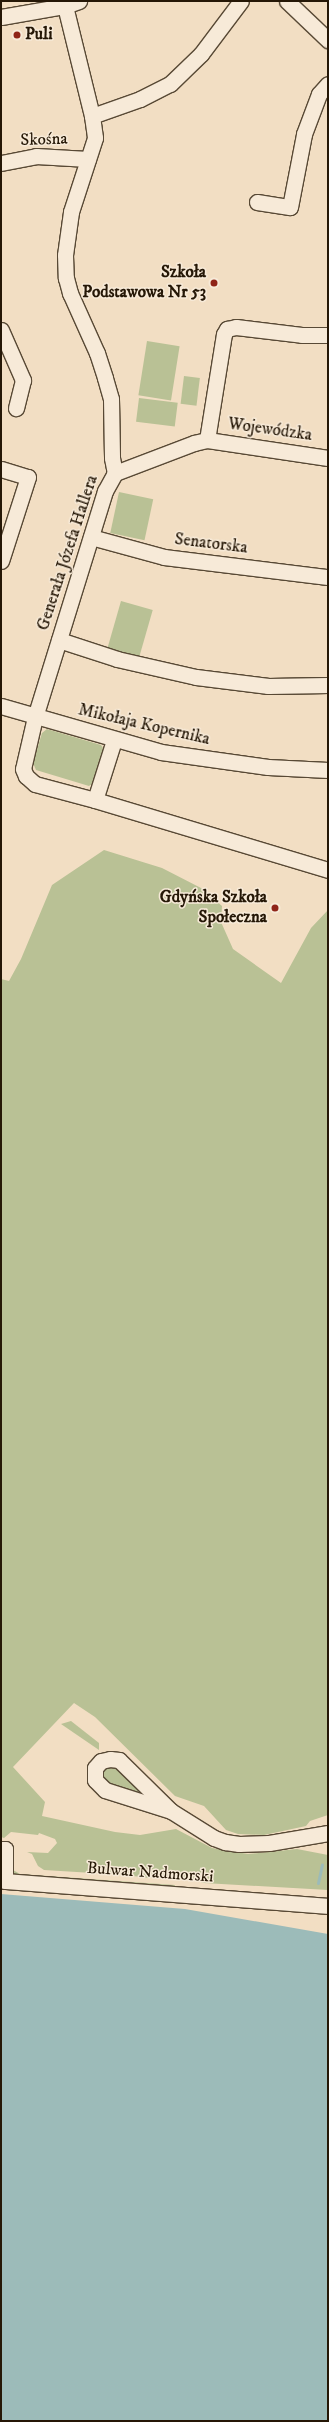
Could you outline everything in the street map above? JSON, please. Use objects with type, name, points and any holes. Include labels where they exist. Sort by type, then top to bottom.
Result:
[{"type":"street","points":[[92,116],[140,99],[170,84],[201,54],[240,1]]},
{"type":"street","points":[[287,1],[328,40]]},
{"type":"street","points":[[1,17],[72,3],[95,138],[70,212],[64,255],[66,278],[73,300],[97,353],[106,378],[110,399],[112,458],[115,473]]},
{"type":"street","points":[[257,202],[290,207],[304,134],[318,94],[328,84]]},
{"type":"street","name":"Skośna","points":[[1,163],[36,156],[88,159]]},
{"type":"street","points":[[207,440],[224,334],[227,329],[236,327],[302,335],[328,336]]},
{"type":"street","points":[[1,330],[23,380],[16,408]]},
{"type":"street","name":"Generała Józefa Hallera","points":[[207,440],[194,442],[115,473],[105,491],[35,717],[23,769],[26,776],[35,784],[95,800],[328,870]]},
{"type":"street","name":"Wojewódzka","points":[[207,440],[328,458]]},
{"type":"street","points":[[1,468],[28,477],[1,561]]},
{"type":"street","name":"Senatorska","points":[[91,537],[164,557],[328,577]]},
{"type":"street","points":[[59,640],[117,659],[196,677],[268,686],[328,686]]},
{"type":"street","name":"Mikołaja Kopernika","points":[[1,706],[114,740],[195,759],[268,768],[328,770]]},
{"type":"street","points":[[95,800],[114,740]]},
{"type":"street","points":[[171,1811],[105,1790],[95,1780],[95,1768],[101,1761],[110,1759],[118,1760],[171,1811],[214,1838],[239,1844],[269,1843],[328,1833]]},
{"type":"street","name":"Bulwar Nadmorski","points":[[1,1849],[5,1849],[5,1881],[328,1906]]},
{"type":"green space","points":[[147,341],[180,346],[171,400],[138,395]]},
{"type":"green space","points":[[184,376],[200,378],[196,406],[181,404]]},
{"type":"green space","points":[[139,398],[178,403],[175,427],[136,422]]},
{"type":"green space","points":[[119,492],[153,499],[145,540],[110,533]]},
{"type":"green space","points":[[121,601],[153,610],[139,659],[107,650]]},
{"type":"green space","points":[[47,729],[101,745],[103,748],[92,784],[89,786],[36,770],[33,763],[42,733]]},
{"type":"green space","points":[[104,850],[162,868],[201,888],[222,906],[221,922],[233,949],[281,983],[311,928],[328,910],[328,1815],[310,1821],[306,1826],[264,1835],[238,1834],[226,1830],[204,1806],[175,1796],[95,1717],[74,1703],[13,1767],[45,1802],[42,1816],[115,1832],[140,1835],[176,1829],[212,1848],[248,1854],[297,1849],[328,1855],[328,1890],[204,1883],[181,1876],[148,1878],[126,1875],[44,1870],[38,1866],[32,1854],[27,1852],[48,1853],[57,1843],[55,1839],[39,1833],[38,1835],[11,1832],[4,1838],[1,1837],[1,979],[9,981],[21,959],[52,885]]},
{"type":"green space","points":[[71,1721],[99,1743],[99,1750],[61,1724]]},
{"type":"green space","points":[[114,1763],[155,1798],[106,1785],[99,1771],[101,1767]]},
{"type":"green space","points":[[12,1865],[13,1870],[20,1874],[175,1885],[174,1888],[12,1877]]},
{"type":"water","points":[[1,1894],[185,1909],[328,1934],[328,2421],[1,2421]]},
{"type":"waterway","points":[[318,1883],[322,1864]]},
{"type":"place","name":"Puli","points":[[17,35]]},
{"type":"place","name":"Szkoła Podstawowa Nr 53","points":[[214,283]]},
{"type":"place","name":"Gdyńska Szkoła Społeczna","points":[[275,908]]}]
